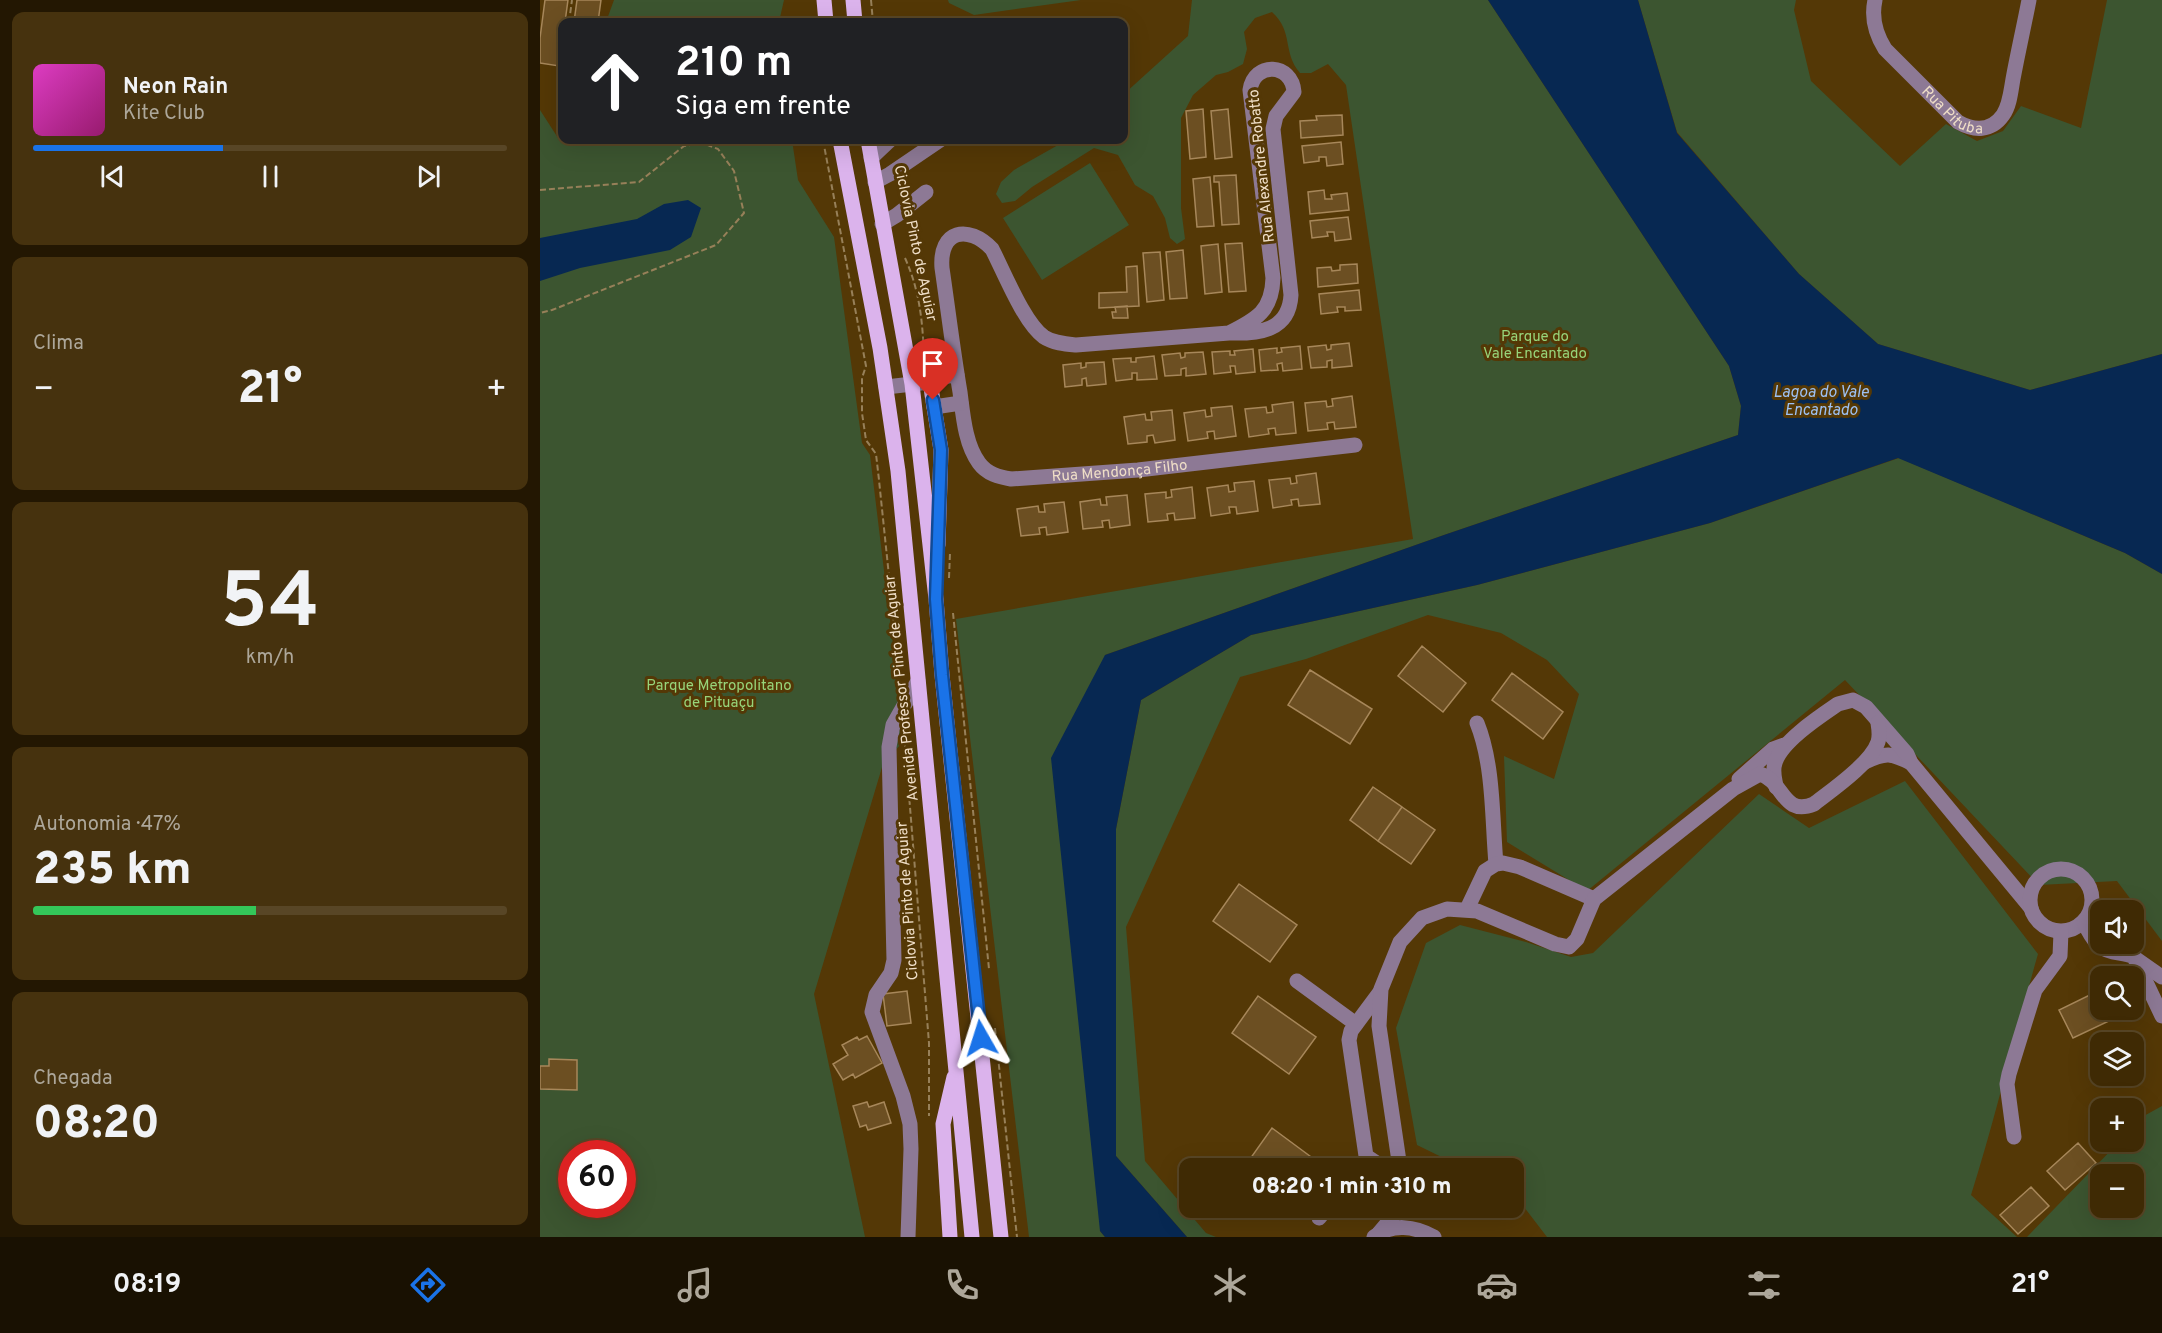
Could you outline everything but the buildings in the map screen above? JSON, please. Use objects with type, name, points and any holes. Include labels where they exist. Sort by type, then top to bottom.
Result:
[{"type":"main road","points":[[824,0],[826,18]]},
{"type":"main road","points":[[853,0],[855,18]]},
{"type":"main road","name":"Avenida Professor Pinto de Aguiar","points":[[841,144],[880,348],[898,471],[972,1237]]},
{"type":"main road","points":[[869,144],[912,384],[1001,1237]]},
{"type":"main road","points":[[933,380],[934,407],[941,450],[936,599]]},
{"type":"main road","points":[[950,1237],[944,1124],[947,1100],[956,1068]]},
{"type":"street","name":"Rua Pituba","points":[[1875,0],[1873,22],[1878,38],[1885,49],[1958,122],[1968,128],[1978,129],[1989,127],[1997,121],[2007,106],[2029,0]]},
{"type":"street","name":"Rua Alexandre Robatto","points":[[957,375],[941,258],[943,249],[949,241],[962,233],[973,234],[983,239],[992,249],[1030,323],[1046,339],[1060,344],[1076,345],[1229,333],[1257,333],[1281,321],[1290,307],[1289,274],[1273,129],[1276,116],[1294,92],[1290,78],[1278,70],[1262,71],[1251,83],[1250,90],[1273,291],[1270,302],[1263,313],[1229,333]]},
{"type":"street","points":[[871,158],[886,144]]},
{"type":"street","points":[[874,182],[890,174],[933,144]]},
{"type":"street","points":[[882,224],[926,192]]},
{"type":"street","points":[[886,387],[957,375]]},
{"type":"street","name":"Rua Mendonça Filho","points":[[957,375],[965,426],[974,455],[988,472],[998,477],[1011,479],[1138,470],[1355,445]]},
{"type":"street","points":[[934,407],[961,403]]},
{"type":"street","points":[[908,1237],[910,1124],[903,1096],[872,1012],[876,995],[891,973],[894,960],[889,747],[891,732],[918,681]]},
{"type":"street","points":[[1733,789],[1742,775],[1831,709],[1845,701],[1860,703],[1907,754],[1911,763],[2045,927],[2061,932],[2069,931],[2084,922],[2092,909],[2092,892],[2084,878],[2070,870],[2053,869],[2039,877],[2031,891],[2031,908]]},
{"type":"street","points":[[1477,723],[1484,741],[1488,766],[1496,864]]},
{"type":"street","points":[[1369,1158],[1366,1156],[1348,1040],[1351,1031],[1382,989],[1400,942],[1416,924],[1434,912],[1447,909],[1467,909],[1487,915],[1555,944],[1569,947],[1577,939],[1594,899],[1733,789],[1760,774],[1771,780],[1789,802],[1797,807],[1805,808],[1823,797],[1862,763],[1878,742],[1878,723]]},
{"type":"street","points":[[1776,787],[1775,762],[1789,742]]},
{"type":"street","points":[[1862,763],[1886,754],[1895,755],[1911,763]]},
{"type":"street","points":[[1467,909],[1485,871],[1496,864],[1503,863],[1520,867],[1594,899]]},
{"type":"street","points":[[2084,922],[2096,943],[2102,948],[2126,953],[2162,977]]},
{"type":"street","points":[[2014,1137],[2007,1084],[2009,1074],[2035,990],[2060,956],[2061,932]]},
{"type":"street","points":[[2134,957],[2162,1016]]},
{"type":"street","points":[[1297,981],[1356,1024]]},
{"type":"street","points":[[1382,989],[1379,1026],[1399,1158]]},
{"type":"street","points":[[1376,1235],[1391,1218]]},
{"type":"street","points":[[1410,1218],[1415,1229]]},
{"type":"street","points":[[1376,1235],[1393,1228],[1415,1229],[1434,1237]]},
{"type":"path","points":[[570,18],[572,0]]},
{"type":"path","points":[[871,0],[873,18]]},
{"type":"path","points":[[540,190],[639,182],[684,146],[696,144]]},
{"type":"path","points":[[540,313],[716,245],[744,213],[734,171],[718,149],[705,144]]},
{"type":"path","points":[[824,144],[866,366],[862,378],[862,413],[866,440],[876,454],[902,708]]},
{"type":"path","name":"Ciclovia Pinto de Aguiar","points":[[905,258],[916,286],[924,332],[924,365],[926,368],[932,367],[933,380]]},
{"type":"path","points":[[949,578],[950,542]]},
{"type":"path","points":[[953,613],[989,976]]},
{"type":"path","name":"Ciclovia Pinto de Aguiar","points":[[905,743],[928,1043],[929,1123]]},
{"type":"path","points":[[994,1020],[1017,1237]]},
{"type":"green space","points":[[614,0],[784,0],[780,18],[607,18]]},
{"type":"green space","points":[[948,0],[1081,0],[974,15],[949,3]]},
{"type":"green space","name":"Parque do Vale Encantado","points":[[1192,0],[1488,0],[1729,366],[1741,406],[1738,435],[1444,535],[1105,655],[1100,1231],[1105,1237],[1029,1237],[956,619],[1413,539],[1346,85],[1328,64],[1311,73],[1300,73],[1291,57],[1283,27],[1272,12],[1255,18],[1244,32],[1247,49],[1243,64],[1216,75],[1193,95],[1181,118],[1181,208],[1185,239],[1177,244],[1170,238],[1165,218],[1153,196],[1135,185],[1118,155],[1094,148],[1032,187],[1015,201],[1002,203],[996,194],[1001,182],[1014,170],[1060,144],[1128,144],[1128,90],[1188,36]]},
{"type":"green space","points":[[1638,0],[1796,0],[1794,10],[1811,81],[1900,166],[1946,124],[1977,141],[2003,131],[2021,106],[2081,128],[2107,0],[2162,0],[2162,354],[2030,390],[1878,344],[1799,274],[1677,132]]},
{"type":"green space","name":"Parque Metropolitano de Pituaçu","points":[[540,110],[558,138],[558,144],[793,144],[798,180],[834,237],[862,443],[870,455],[894,653],[902,743],[883,764],[814,994],[865,1237],[540,1237]]},
{"type":"green space","points":[[1090,163],[1129,225],[1042,280],[1003,218]]},
{"type":"green space","points":[[1899,458],[2125,553],[2162,574],[2162,941],[2144,917],[2144,900],[2131,900],[2117,881],[2039,885],[1845,680],[1587,891],[1507,842],[1504,756],[1554,779],[1579,694],[1547,660],[1501,633],[1428,615],[1306,659],[1240,677],[1126,927],[1145,1161],[1179,1201],[1179,1218],[1193,1218],[1206,1233],[1216,1237],[1187,1237],[1116,1156],[1116,829],[1141,700],[1251,635],[1477,585],[1710,523]]},
{"type":"green space","points":[[1905,781],[2038,954],[1971,1195],[2017,1237],[1547,1237],[1524,1207],[1524,1158],[1444,1158],[1417,1145],[1396,1028],[1426,943],[1460,925],[1526,942],[1571,957],[1593,953],[1759,794],[1809,828]]},
{"type":"green space","points":[[2162,1106],[2162,1237],[2027,1237],[2090,1172],[2090,1218],[2144,1218],[2144,1164],[2098,1164],[2109,1152],[2144,1152],[2144,1116]]},
{"type":"water","name":"Lagoa do Vale Encantado","points":[[1488,0],[1638,0],[1677,133],[1799,274],[1878,344],[2030,390],[2162,354],[2162,574],[2125,553],[1898,458],[1710,523],[1477,585],[1251,635],[1141,700],[1116,829],[1116,1156],[1187,1237],[1105,1237],[1100,1231],[1051,758],[1105,655],[1444,535],[1738,435],[1741,406],[1729,366]]},
{"type":"water","points":[[688,200],[701,208],[691,237],[670,250],[580,268],[540,281],[540,238],[637,219],[664,204]]},
{"type":"route","points":[[933,400],[941,450],[936,599],[981,1038]]}]
